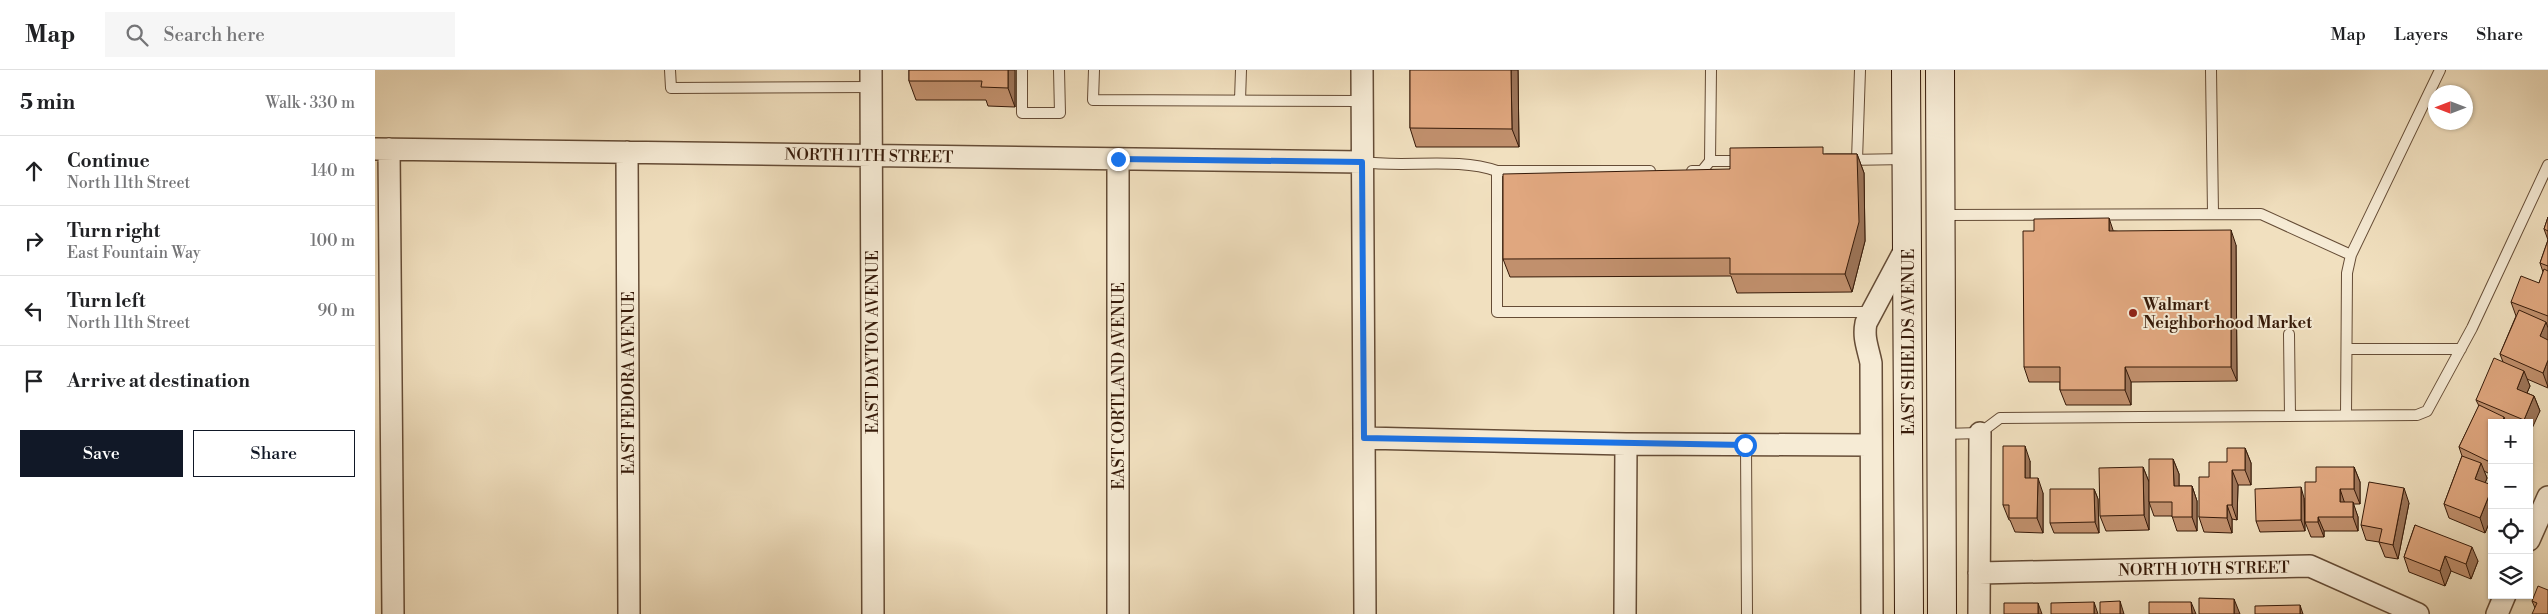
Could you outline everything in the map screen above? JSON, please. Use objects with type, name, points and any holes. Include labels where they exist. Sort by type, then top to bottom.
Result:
[{"type":"main road","name":"EAST SHIELDS AVENUE","points":[[1907,70],[1909,614]]},
{"type":"main road","name":"EAST SHIELDS AVENUE","points":[[1940,70],[1942,614]]},
{"type":"main road","points":[[1907,159],[1915,162],[1921,169],[1926,201],[1941,215]]},
{"type":"main road","points":[[1908,313],[1923,401],[1924,544],[1927,554],[1933,561],[1942,564]]},
{"type":"street","points":[[1362,70],[1365,614]]},
{"type":"street","name":"EAST DAYTON AVENUE","points":[[871,78],[873,614]]},
{"type":"street","points":[[382,149],[393,614]]},
{"type":"street","name":"NORTH 11TH STREET","points":[[382,149],[1362,162]]},
{"type":"street","name":"EAST FEDORA AVENUE","points":[[627,152],[629,614]]},
{"type":"street","name":"EAST CORTLAND AVENUE","points":[[1118,159],[1118,614]]},
{"type":"street","points":[[1872,614],[1871,363],[1865,342],[1865,331],[1872,312],[1907,246]]},
{"type":"street","points":[[1979,614],[1980,433]]},
{"type":"street","points":[[1364,438],[1626,444],[1871,445]]},
{"type":"street","points":[[1625,614],[1626,444]]},
{"type":"street","points":[[2533,531],[2548,497]]},
{"type":"street","name":"NORTH 10TH STREET","points":[[1979,574],[2310,566],[2418,614]]},
{"type":"street","points":[[2497,614],[2503,599]]},
{"type":"lane","points":[[670,70],[671,88],[871,78]]},
{"type":"lane","points":[[1022,70],[1022,113],[1060,112],[1059,70]]},
{"type":"lane","points":[[1094,70],[1093,100],[1362,101]]},
{"type":"lane","points":[[1240,100],[1241,70]]},
{"type":"lane","points":[[1682,171],[1702,171],[1710,161],[1711,70]]},
{"type":"lane","points":[[1857,160],[1860,70]]},
{"type":"lane","points":[[2211,70],[2213,213]]},
{"type":"lane","points":[[2346,415],[2347,273],[2351,255],[2440,70]]},
{"type":"lane","points":[[1838,160],[1907,159]]},
{"type":"lane","points":[[1710,161],[1749,161]]},
{"type":"lane","points":[[1362,162],[1384,165],[1480,165],[1497,171],[1663,171]]},
{"type":"lane","points":[[1942,434],[1980,433],[2000,418],[2417,415],[2427,410],[2461,349],[2548,165]]},
{"type":"lane","points":[[1497,171],[1497,312],[1872,312]]},
{"type":"lane","points":[[1941,215],[2261,214],[2351,255]]},
{"type":"lane","points":[[2289,334],[2290,416]]},
{"type":"lane","points":[[2347,349],[2461,349]]},
{"type":"lane","points":[[1745,445],[1747,614]]},
{"type":"building","points":[[909,70],[1008,70],[1008,88],[981,87],[982,81],[909,81]]},
{"type":"building","points":[[1410,70],[1511,70],[1512,129],[1410,128]]},
{"type":"building","points":[[1823,147],[1823,154],[1857,154],[1859,222],[1845,274],[1730,274],[1730,258],[1503,259],[1503,174],[1730,169],[1730,148]]},
{"type":"building","points":[[2548,217],[2548,231],[2544,229]]},
{"type":"building","name":"Walmart Neighborhood Market","points":[[2109,218],[2109,231],[2231,230],[2231,367],[2125,367],[2125,390],[2060,390],[2060,367],[2024,367],[2023,231],[2034,231],[2034,219]]},
{"type":"building","points":[[2548,240],[2548,266],[2540,263]]},
{"type":"building","points":[[2544,269],[2548,271],[2548,316],[2511,302],[2521,276],[2539,283]]},
{"type":"building","points":[[2519,310],[2546,322],[2540,336],[2548,340],[2548,360],[2543,373],[2500,354]]},
{"type":"building","points":[[2494,358],[2524,371],[2517,389],[2534,396],[2524,419],[2476,400]]},
{"type":"building","points":[[2479,405],[2504,417],[2503,419],[2488,419],[2488,461],[2459,447]]},
{"type":"building","points":[[2003,446],[2025,446],[2025,478],[2038,478],[2037,518],[2009,518],[2009,505],[2003,505]]},
{"type":"building","points":[[2227,448],[2245,448],[2245,470],[2232,470],[2232,505],[2227,505],[2227,518],[2199,517],[2199,477],[2209,477],[2209,462],[2227,462]]},
{"type":"building","points":[[2462,456],[2481,463],[2475,479],[2488,484],[2488,498],[2480,518],[2444,504]]},
{"type":"building","points":[[2149,459],[2173,459],[2174,486],[2192,486],[2192,517],[2172,517],[2172,502],[2149,502]]},
{"type":"building","points":[[2143,467],[2144,515],[2100,516],[2099,468]]},
{"type":"building","points":[[2316,467],[2354,467],[2354,489],[2340,489],[2340,502],[2353,502],[2353,517],[2318,517],[2318,522],[2305,522],[2305,482],[2316,482]]},
{"type":"building","points":[[2369,482],[2404,488],[2393,545],[2379,542],[2382,529],[2361,525]]},
{"type":"building","points":[[2301,487],[2301,520],[2256,521],[2255,489]]},
{"type":"building","points":[[2050,489],[2094,489],[2095,522],[2050,523]]},
{"type":"building","points":[[2415,525],[2472,547],[2466,564],[2445,556],[2440,571],[2404,557]]},
{"type":"building","points":[[2538,586],[2548,590],[2548,614],[2532,614],[2537,603],[2532,601]]},
{"type":"building","points":[[2199,598],[2234,599],[2234,614],[2199,614]]},
{"type":"building","points":[[2120,601],[2120,614],[2100,614],[2100,602]]},
{"type":"building","points":[[2094,602],[2094,614],[2051,614],[2051,603]]},
{"type":"building","points":[[2149,602],[2191,602],[2192,614],[2149,614]]},
{"type":"building","points":[[2004,603],[2038,603],[2038,614],[2004,614]]},
{"type":"building","points":[[2300,605],[2300,614],[2255,614],[2255,606]]},
{"type":"place","name":"Walmart Neighborhood Market","points":[[2133,313]]},
{"type":"route","points":[[1118,159],[1362,162],[1364,438],[1745,445]]}]
